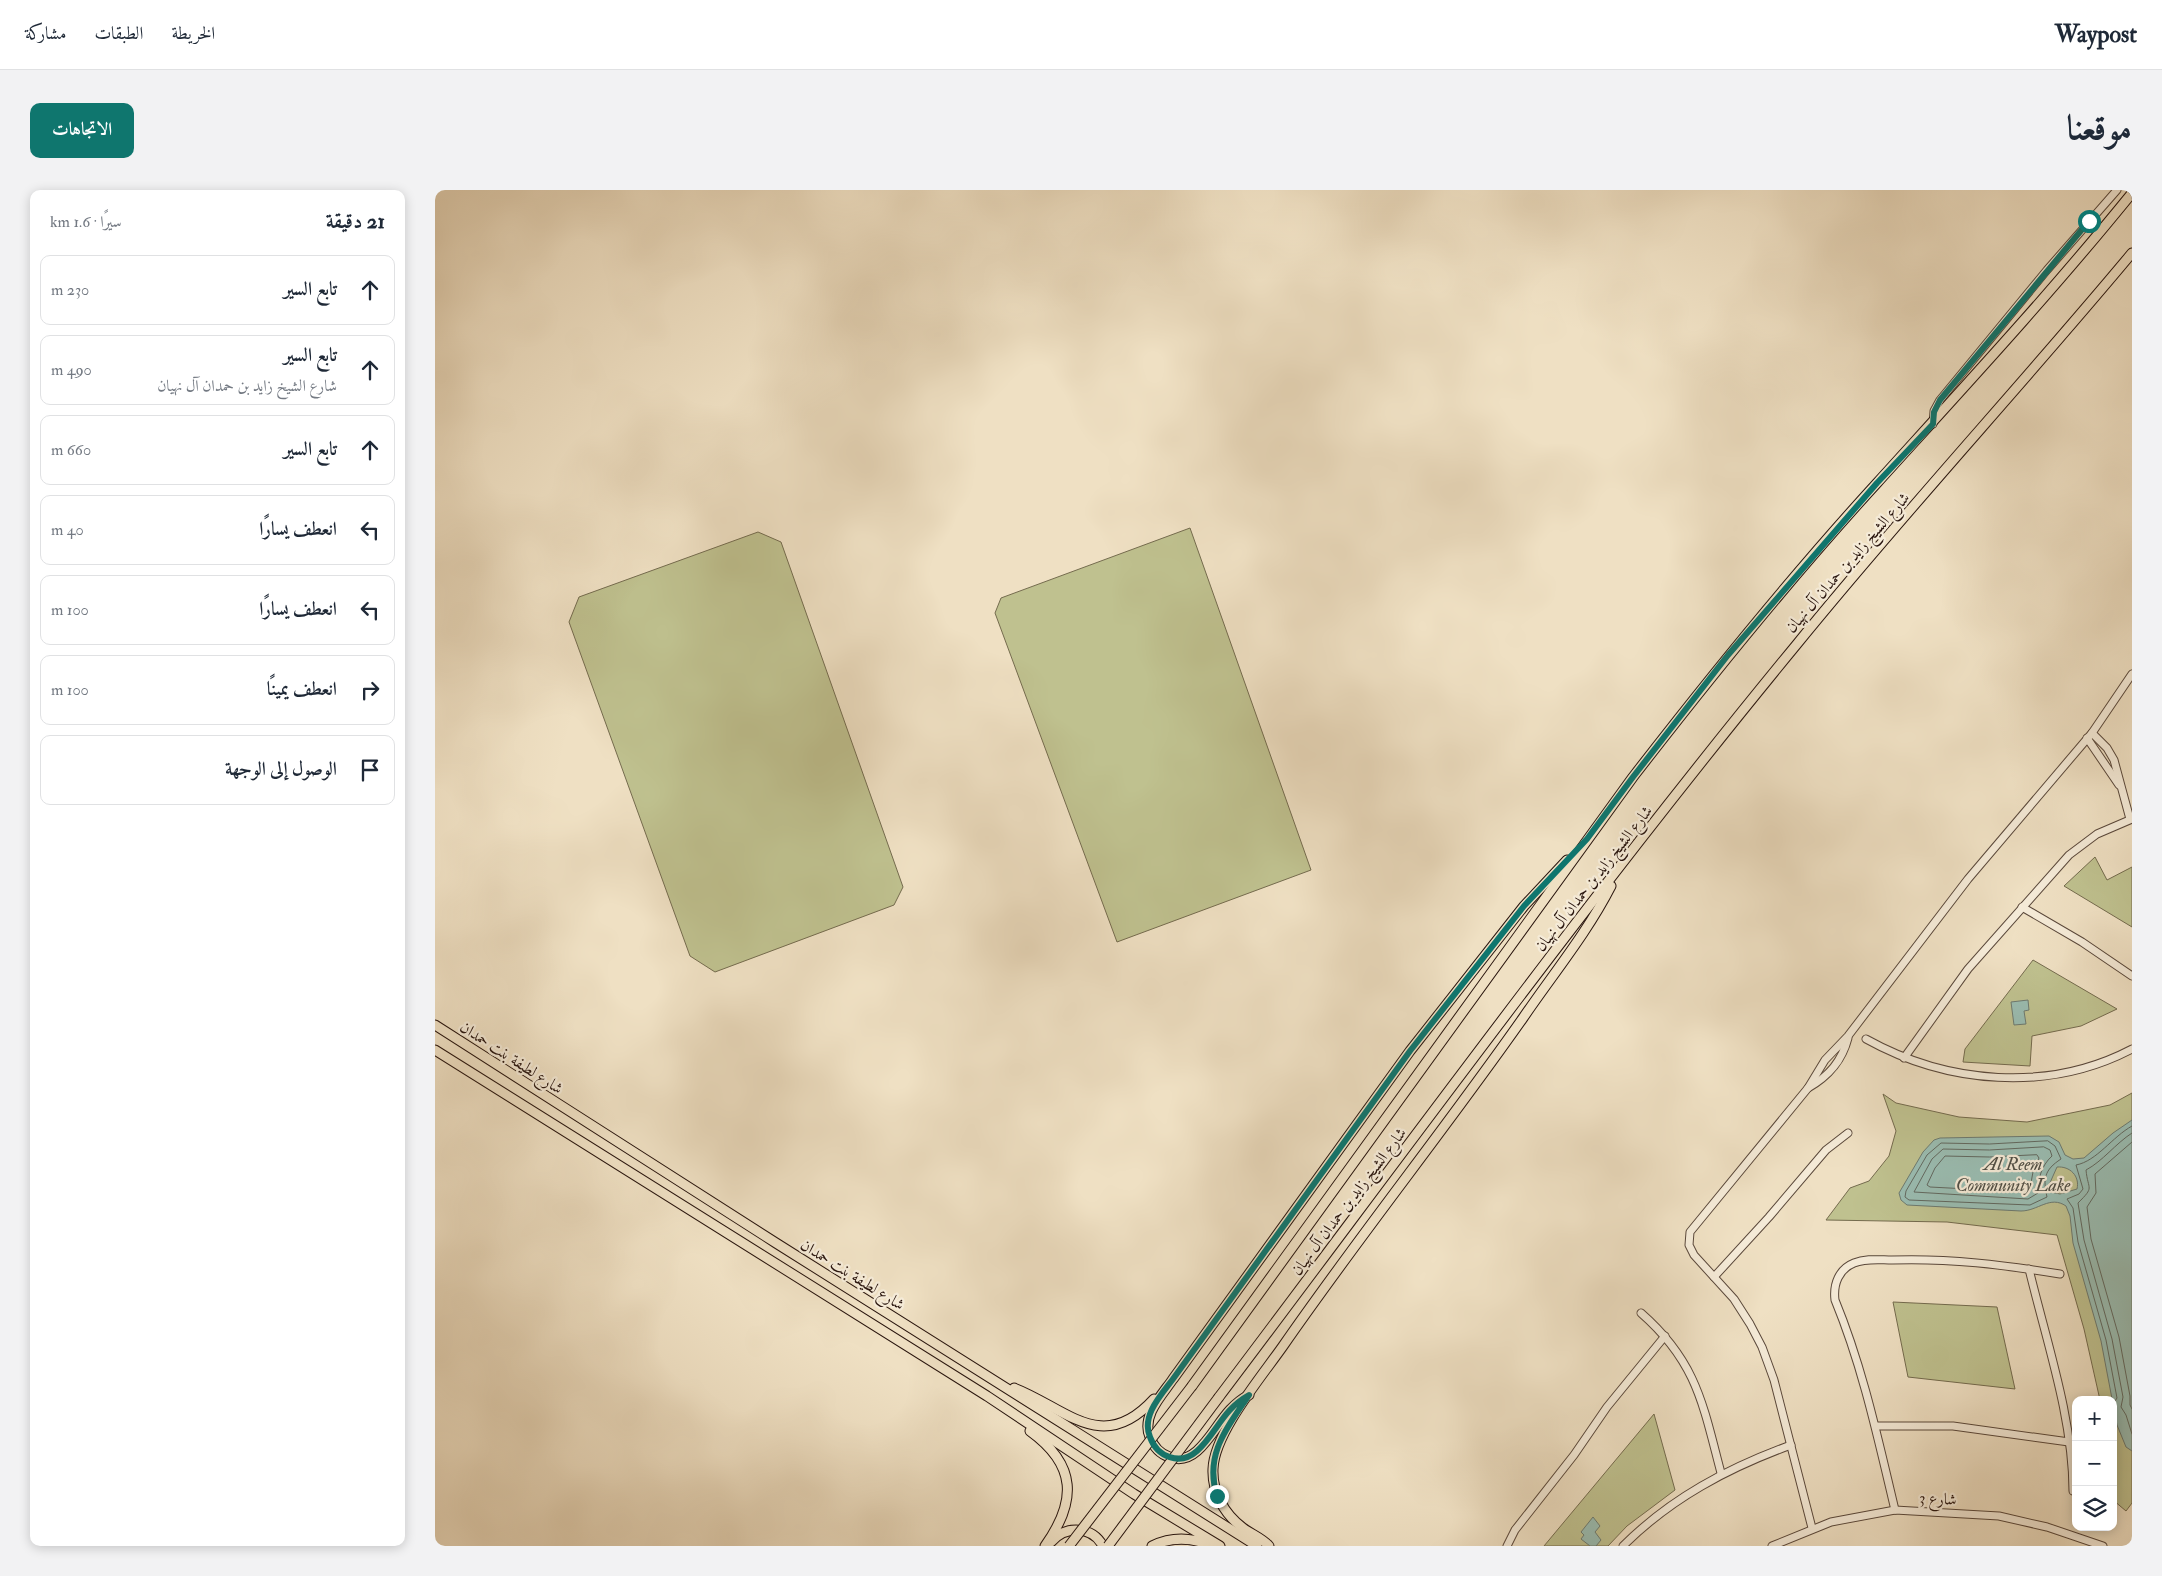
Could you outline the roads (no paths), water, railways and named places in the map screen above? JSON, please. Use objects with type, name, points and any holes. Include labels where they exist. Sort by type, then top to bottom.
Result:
[{"type":"main road","name":"شارع الشيخ زايد بن حمدان آل نهيان","points":[[1069,1546],[1192,1386],[1587,839],[1728,655],[1871,490],[2001,349],[2132,193]]},
{"type":"main road","name":"شارع الشيخ زايد بن حمدان آل نهيان","points":[[1108,1546],[1617,873],[1797,644],[2045,357],[2132,253]]},
{"type":"main road","points":[[1249,1395],[1231,1407],[1195,1452],[1187,1457],[1169,1457],[1162,1454],[1152,1443],[1147,1424],[1153,1407],[1173,1379],[1410,1051],[1524,906],[1587,839]]},
{"type":"main road","points":[[1269,1546],[1242,1527],[1226,1512],[1217,1496],[1213,1479],[1213,1460],[1219,1443],[1249,1395],[1322,1290],[1449,1121],[1572,949],[1597,912],[1617,873]]},
{"type":"main road","name":"شارع لطيفة بنت حمدان","points":[[435,1025],[672,1178],[1257,1546]]},
{"type":"main road","name":"شارع لطيفة بنت حمدان","points":[[435,1050],[987,1396],[1143,1499],[1220,1546]]},
{"type":"main road","points":[[995,1380],[1033,1396],[1075,1420],[1100,1426],[1113,1425],[1137,1415],[1173,1379]]},
{"type":"main road","points":[[987,1396],[1011,1417],[1047,1443],[1054,1451],[1065,1473],[1067,1485],[1066,1506],[1047,1546]]},
{"type":"main road","points":[[1047,1546],[1062,1534],[1079,1530],[1095,1536],[1103,1546]]},
{"type":"main road","points":[[1152,1546],[1167,1540],[1184,1538],[1211,1546]]},
{"type":"street","points":[[2089,221],[2111,190]]},
{"type":"street","points":[[1933,424],[1934,412],[1940,400],[2117,190]]},
{"type":"street","points":[[1812,1528],[1774,1380],[1762,1347],[1742,1311],[1691,1250],[1689,1236],[1691,1228],[1738,1176],[1808,1088],[1825,1060],[1848,1036],[1968,879],[2089,736],[2132,674]]},
{"type":"street","points":[[2089,736],[2093,748],[2119,785]]},
{"type":"street","points":[[1904,1058],[1968,969],[2022,907],[2082,844],[2097,834],[2131,819],[2119,785],[2118,769],[2107,748],[2089,736]]},
{"type":"street","points":[[2111,775],[2116,773],[2118,769]]},
{"type":"street","points":[[2022,907],[2082,942],[2132,976]]},
{"type":"street","points":[[1808,1088],[1827,1076],[1835,1067],[1845,1049],[1848,1036]]},
{"type":"street","points":[[1866,1039],[1904,1058],[1958,1074],[1996,1077],[2037,1077],[2081,1068],[2132,1049]]},
{"type":"street","points":[[1714,1277],[1781,1204],[1826,1150],[1849,1133]]},
{"type":"street","points":[[1895,1510],[1877,1426],[1856,1356],[1835,1300],[1835,1284],[1843,1270],[1856,1262],[1864,1260],[1907,1259],[1978,1263],[2060,1274]]},
{"type":"street","points":[[2029,1269],[2059,1391],[2069,1442],[2073,1486]]},
{"type":"street","points":[[1641,1313],[1665,1336],[1685,1362],[1699,1392],[1721,1474]]},
{"type":"street","points":[[1507,1546],[1515,1530],[1574,1455],[1607,1407],[1665,1336]]},
{"type":"street","points":[[1877,1426],[1932,1424],[2069,1442]]},
{"type":"street","points":[[1623,1546],[1675,1502],[1721,1474],[1745,1462],[1791,1445]]},
{"type":"street","name":"شارع 3","points":[[1772,1546],[1812,1528],[1852,1517],[1895,1510],[1999,1516],[2047,1527],[2103,1546]]},
{"type":"water","points":[[2028,1000],[2029,1010],[2024,1011],[2026,1024],[2014,1025],[2011,1002]]},
{"type":"water","name":"Al Reem Community Lake","points":[[2132,1120],[2132,1451],[2126,1447],[2117,1425],[2117,1396],[2111,1396],[2101,1341],[2073,1243],[2070,1216],[2066,1206],[2055,1202],[2021,1211],[1907,1205],[1901,1200],[1899,1193],[1923,1152],[1934,1140],[1940,1138],[2049,1136],[2059,1142],[2065,1155],[2073,1159],[2084,1158],[2113,1133]],"holes":[[[2057,1167],[2066,1168],[2075,1176],[2078,1184],[2077,1189],[2060,1194],[2051,1192],[2049,1185]]]},
{"type":"water","points":[[1593,1517],[1600,1526],[1595,1532],[1601,1540],[1596,1546],[1590,1546],[1581,1539],[1584,1535],[1581,1532]]}]
